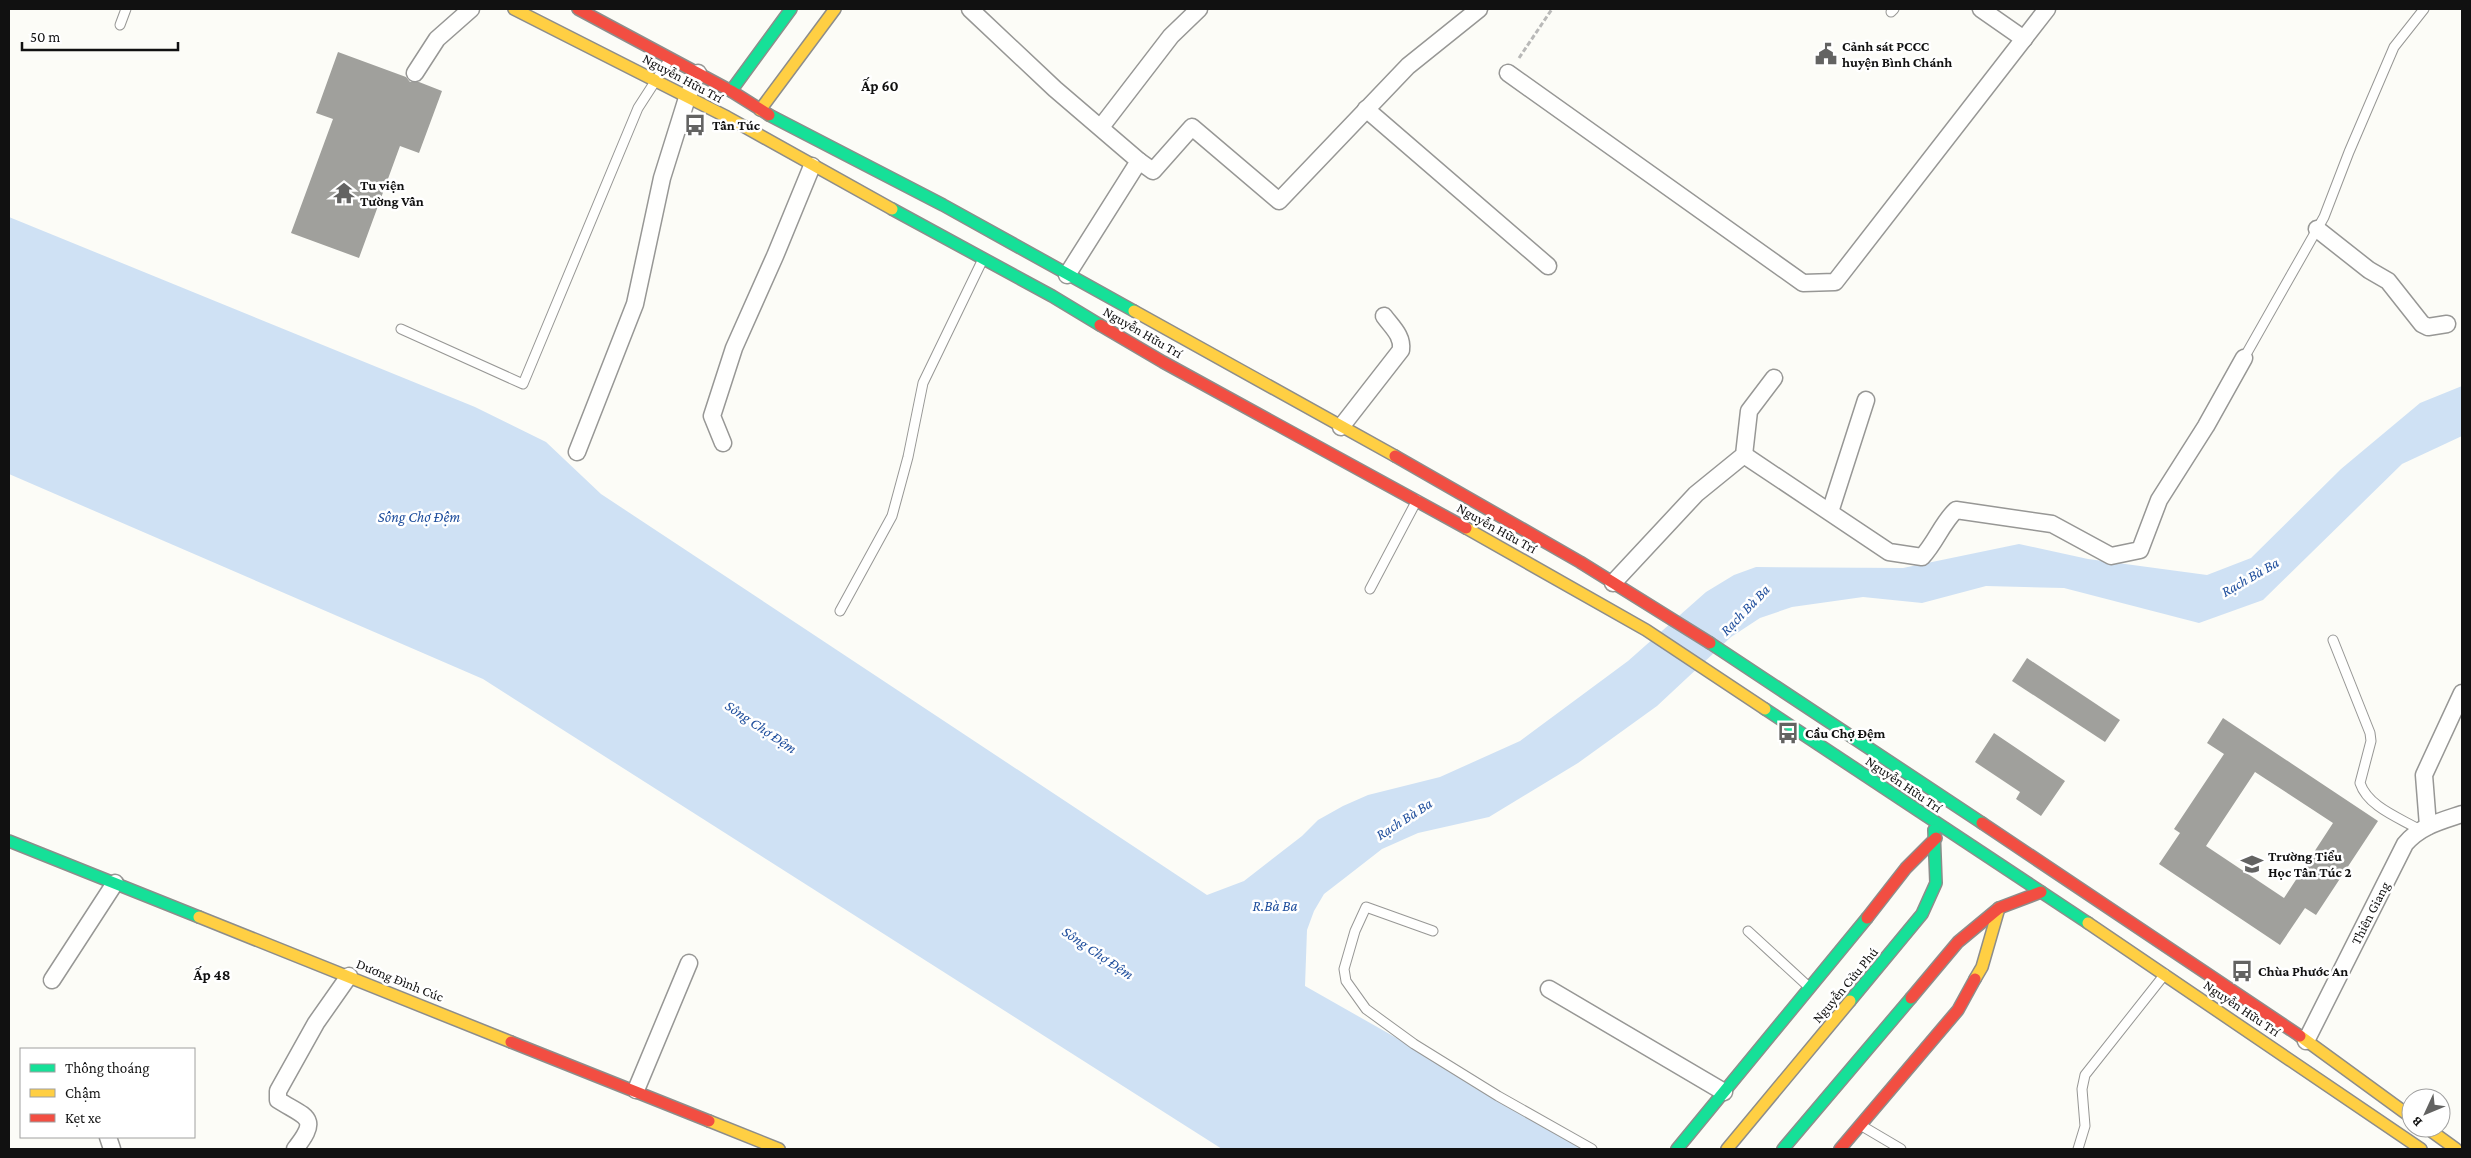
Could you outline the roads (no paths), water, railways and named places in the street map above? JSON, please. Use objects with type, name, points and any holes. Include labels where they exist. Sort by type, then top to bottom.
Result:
[{"type":"main road","name":"Nguyễn Hữu Trí","points":[[514,9],[715,111],[812,166],[1052,296],[1341,426],[1580,562],[1738,661],[2306,1041],[2401,1110]]},
{"type":"main road","name":"Nguyễn Hữu Trí","points":[[578,9],[731,91],[760,110],[943,205],[1067,275],[1171,350],[1417,500],[1646,630],[2165,974],[2420,1149]]},
{"type":"main road","points":[[731,91],[792,9]]},
{"type":"main road","points":[[760,110],[835,9]]},
{"type":"main road","name":"Nguyễn Cửu Phú","points":[[1727,1149],[1922,914],[1936,883],[1936,838],[1932,820]]},
{"type":"main road","points":[[1677,1149],[1906,868],[1936,838]]},
{"type":"main road","name":"Dương Đình Cúc","points":[[9,841],[636,1090],[779,1149]]},
{"type":"main road","points":[[1783,1149],[1958,942],[1999,908],[2041,892]]},
{"type":"main road","points":[[1840,1149],[1958,1010],[1982,967],[1999,908]]},
{"type":"main road","points":[[2440,1138],[2456,1149]]},
{"type":"street","points":[[415,73],[438,39],[471,9]]},
{"type":"street","points":[[970,9],[1055,89],[1153,171],[1192,127],[1279,201],[1408,66],[1479,9]]},
{"type":"street","points":[[1101,127],[1171,36],[1199,9]]},
{"type":"street","points":[[1981,9],[2024,39]]},
{"type":"street","points":[[1508,73],[1803,283],[1835,282],[2047,9]]},
{"type":"street","points":[[577,452],[635,304],[662,178],[687,98],[698,73]]},
{"type":"street","points":[[715,111],[731,91]]},
{"type":"street","points":[[1366,109],[1548,266]]},
{"type":"street","points":[[746,128],[760,110]]},
{"type":"street","points":[[1067,275],[1139,161]]},
{"type":"street","points":[[723,443],[712,416],[734,348],[812,166]]},
{"type":"street","points":[[2317,229],[2369,270],[2388,281],[2422,324],[2428,327],[2448,324]]},
{"type":"street","points":[[1341,426],[1401,350],[1402,343],[1398,334],[1384,316]]},
{"type":"street","points":[[1744,455],[1889,552],[1922,557],[1947,518],[1956,510],[2052,524],[2111,556],[2140,550],[2158,500],[2206,426],[2244,358]]},
{"type":"street","points":[[1613,583],[1696,494],[1744,455],[1749,411],[1774,378]]},
{"type":"street","points":[[1830,512],[1866,400]]},
{"type":"street","points":[[2424,828],[2424,776],[2462,694]]},
{"type":"street","name":"Thiên Giang","points":[[2306,1041],[2399,855],[2409,840],[2424,828],[2462,814]]},
{"type":"street","points":[[52,980],[115,884]]},
{"type":"street","points":[[636,1090],[689,963]]},
{"type":"street","points":[[295,1149],[308,1133],[310,1125],[306,1117],[278,1100],[278,1091],[316,1023],[350,976]]},
{"type":"street","points":[[1549,989],[1724,1092]]},
{"type":"lane","points":[[120,25],[126,9]]},
{"type":"lane","points":[[2244,358],[2324,217],[2349,152],[2394,47],[2424,9]]},
{"type":"lane","points":[[401,329],[523,384],[638,108],[671,58]]},
{"type":"lane","points":[[840,611],[892,516],[908,458],[923,383],[984,258]]},
{"type":"lane","points":[[1370,589],[1417,500]]},
{"type":"lane","points":[[2332,640],[2370,733],[2371,741],[2360,784],[2362,790],[2370,800],[2424,828]]},
{"type":"lane","points":[[1432,931],[1366,907],[1355,931],[1344,969],[1346,981],[1366,1009],[1414,1044],[1498,1096],[1592,1149]]},
{"type":"lane","points":[[1748,931],[1810,988]]},
{"type":"lane","points":[[2078,1149],[2085,1126],[2082,1088],[2085,1076],[2165,974]]},
{"type":"lane","points":[[1861,1125],[1901,1149]]},
{"type":"water","name":"Sông Chợ Đệm","points":[[9,217],[475,407],[546,442],[601,494],[1207,895],[1244,881],[1302,836],[1318,820],[1343,806],[1368,795],[1440,777],[1520,741],[1628,661],[1706,592],[1734,575],[1756,567],[1903,568],[2019,544],[2088,559],[2207,575],[2251,558],[2341,469],[2420,403],[2462,386],[2462,436],[2402,464],[2263,600],[2199,623],[2064,588],[1986,586],[1922,603],[1863,597],[1792,607],[1760,618],[1731,637],[1657,706],[1578,763],[1489,817],[1418,833],[1382,849],[1324,894],[1314,911],[1307,930],[1305,986],[1592,1149],[1222,1149],[483,679],[9,474]]},
{"type":"place","name":"Cảnh sát PCCC huyện Bình Chánh","points":[[1826,54]]},
{"type":"place","name":"Tân Túc","points":[[695,125]]},
{"type":"place","name":"Tu viện Tường Vân","points":[[344,193]]},
{"type":"place","name":"Cầu Chợ Đệm","points":[[1788,733]]},
{"type":"place","name":"Trường Tiểu Học Tân Túc 2","points":[[2252,864]]},
{"type":"place","name":"Chùa Phước An","points":[[2242,971]]},
{"type":"district","name":"Ấp 60","points":[[880,86]]},
{"type":"district","name":"Ấp 48","points":[[212,975]]},
{"type":"water label","name":"Rạch Bà Ba","points":[[2250,577]]},
{"type":"water label","name":"Rạch Bà Ba","points":[[1745,610]]},
{"type":"water label","name":"Rạch Bà Ba","points":[[1404,819]]},
{"type":"water label","name":"R.Bà Ba","points":[[1275,906]]}]
